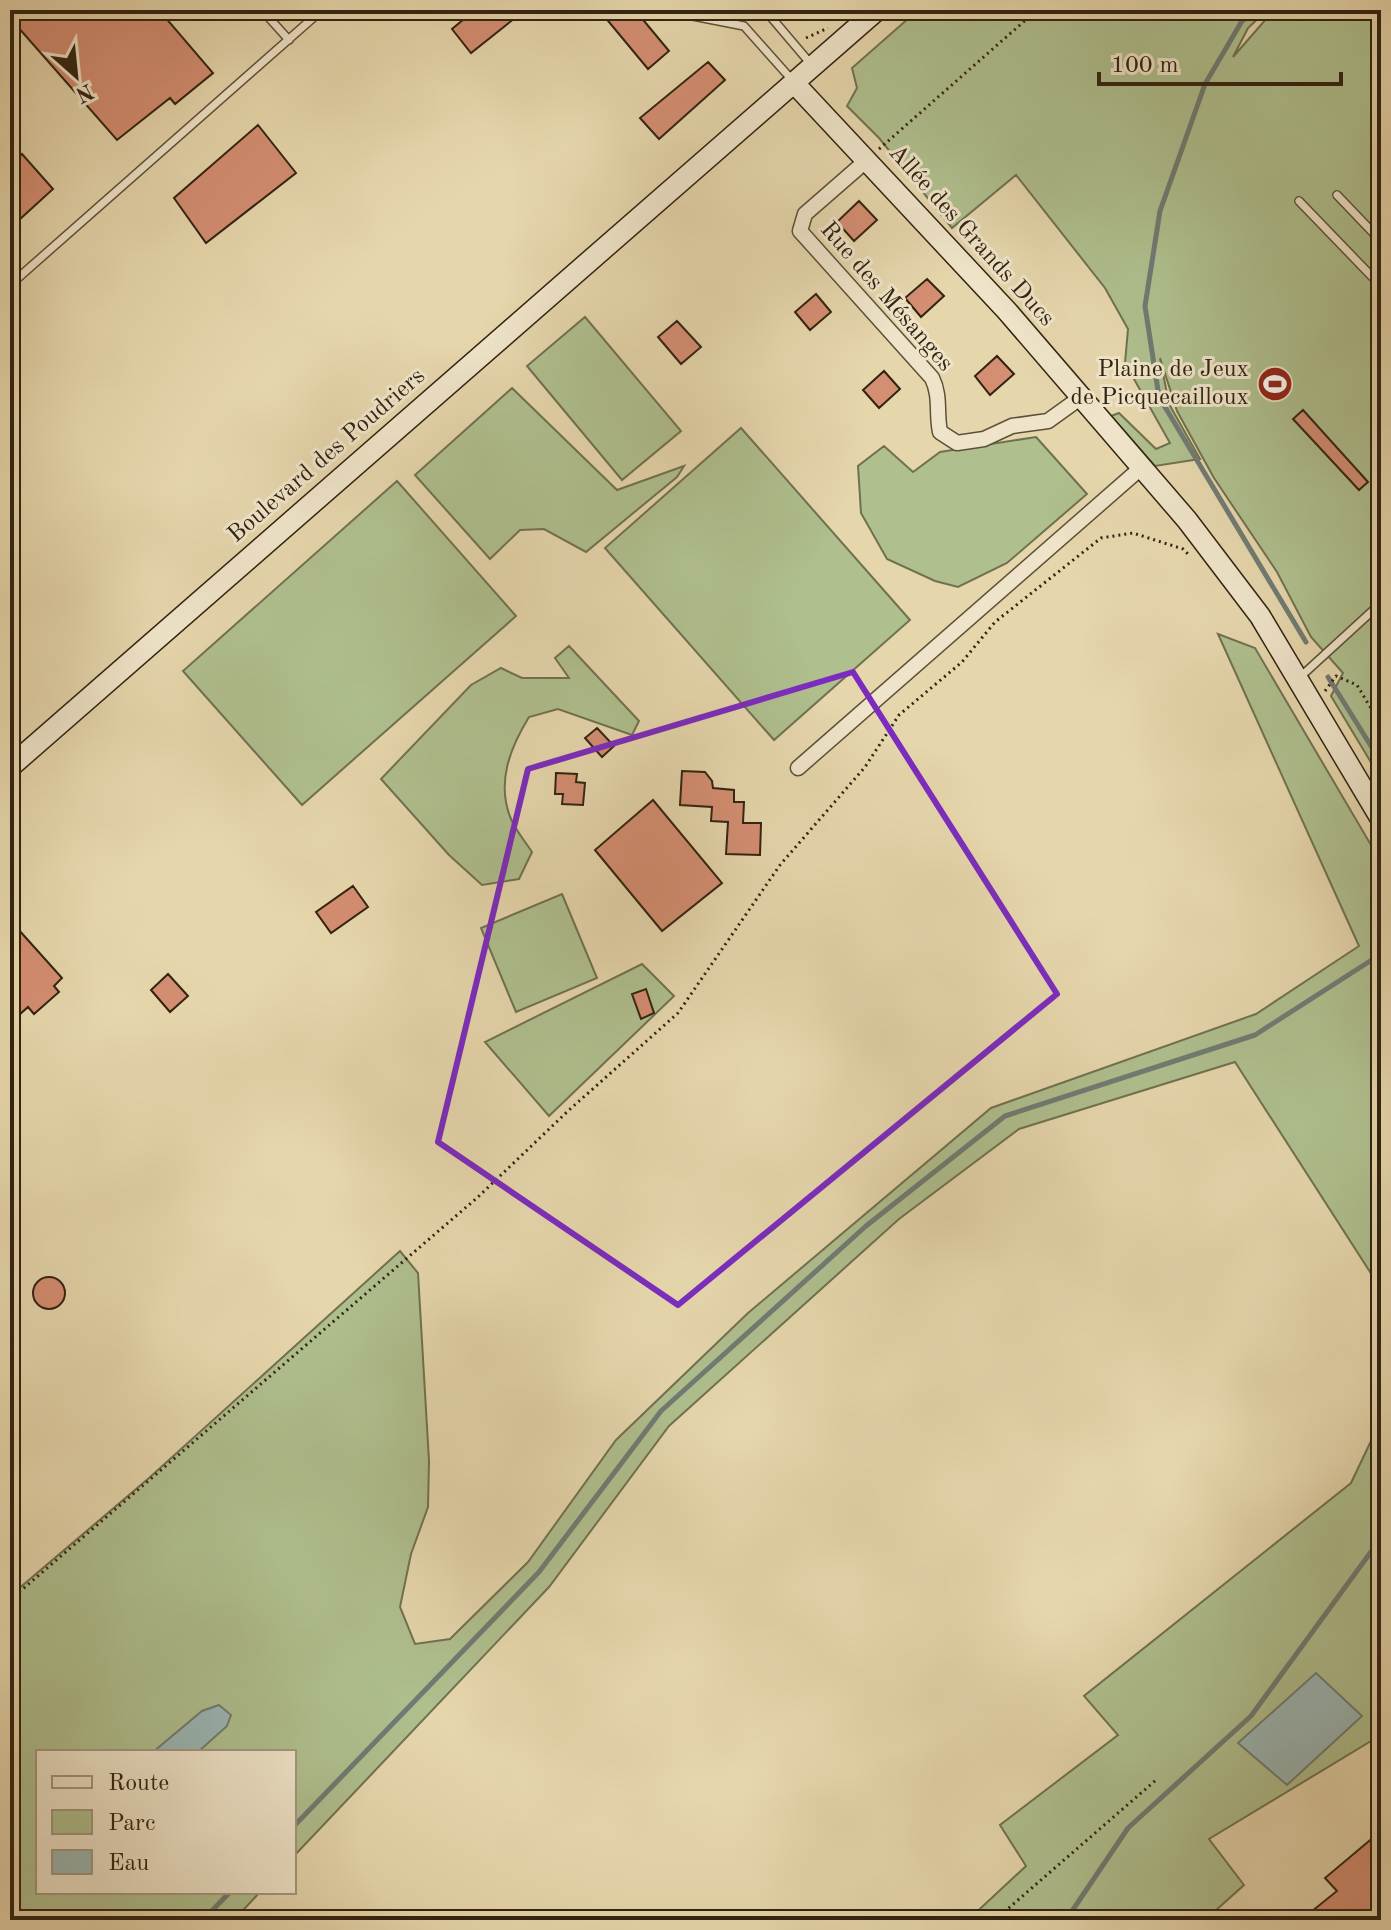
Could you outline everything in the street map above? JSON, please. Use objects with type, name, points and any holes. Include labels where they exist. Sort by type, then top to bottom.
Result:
[{"type":"main road","name":"Boulevard des Poudriers","points":[[10,767],[877,10]]},
{"type":"main road","name":"Allée des Grands Ducs","points":[[794,83],[1007,311],[1225,568],[1260,616],[1297,680],[1317,697],[1381,819]]},
{"type":"street","name":"Rue des Mésanges","points":[[867,160],[805,214],[800,231],[932,378],[939,392],[936,414],[940,432],[957,443],[984,439],[1012,426],[1048,421],[1080,398]]},
{"type":"street","points":[[798,768],[1142,467]]},
{"type":"lane","points":[[262,10],[289,40]]},
{"type":"lane","points":[[10,285],[322,10]]},
{"type":"lane","points":[[688,10],[693,16],[744,26],[794,83]]},
{"type":"lane","points":[[765,10],[813,66]]},
{"type":"lane","points":[[1337,195],[1381,241]]},
{"type":"lane","points":[[1299,201],[1381,286]]},
{"type":"lane","points":[[1297,680],[1381,603]]},
{"type":"path","points":[[867,160],[1037,10]]},
{"type":"path","points":[[10,1600],[478,1197],[678,1013],[780,865],[865,767],[899,715],[962,662],[995,622],[1101,538],[1133,533],[1183,549],[1194,560]]},
{"type":"path","points":[[1317,697],[1336,676],[1357,685],[1381,725]]},
{"type":"path","points":[[995,1920],[1156,1780]]},
{"type":"highlighted area","points":[[853,672],[1057,994],[678,1305],[438,1142],[528,769]]},
{"type":"green space","name":"Plaine de Jeux de Picquecailloux","points":[[918,10],[1267,10],[1248,28],[1233,57],[1274,10],[1381,10],[1381,779],[1331,696],[1343,673],[1311,637],[1277,572],[1214,478],[1177,411],[1160,358],[1169,404],[1200,459],[1155,466],[1111,416],[1119,413],[1156,449],[1170,443],[1125,363],[1128,329],[1105,288],[1016,175],[952,228],[879,138],[847,106],[857,88],[852,68]]},
{"type":"green space","points":[[585,317],[681,431],[622,480],[527,366]]},
{"type":"green space","points":[[512,388],[617,490],[684,466],[677,477],[586,552],[544,529],[520,530],[490,559],[415,475]]},
{"type":"green space","points":[[741,428],[910,620],[774,740],[605,548]]},
{"type":"green space","points":[[1036,437],[1087,494],[1007,563],[958,587],[935,581],[887,559],[861,513],[858,466],[884,446],[913,472],[940,452]]},
{"type":"green space","points":[[397,481],[516,616],[302,805],[183,671]]},
{"type":"green space","points":[[1218,634],[1255,648],[1381,862],[1381,1289],[1235,1062],[1019,1129],[899,1219],[669,1426],[549,1587],[296,1854],[296,1750],[36,1750],[36,1894],[258,1894],[234,1920],[10,1920],[10,1596],[149,1478],[400,1251],[418,1273],[429,1461],[428,1507],[411,1554],[400,1607],[415,1644],[450,1639],[528,1562],[616,1440],[748,1313],[991,1108],[1256,1014],[1359,946]]},
{"type":"green space","points":[[569,646],[639,721],[632,735],[558,709],[529,717],[511,753],[505,792],[511,819],[532,852],[519,879],[482,885],[449,855],[381,779],[471,685],[501,668],[522,678],[569,678],[555,658]]},
{"type":"green space","points":[[562,894],[597,978],[516,1012],[481,928]]},
{"type":"green space","points":[[642,964],[674,996],[549,1116],[485,1042]]},
{"type":"green space","points":[[1381,1420],[1381,1735],[1209,1839],[1244,1885],[1205,1920],[968,1920],[1026,1866],[1000,1825],[1118,1735],[1084,1696],[1351,1483]]},
{"type":"water","points":[[1316,1673],[1362,1716],[1287,1785],[1238,1743]]},
{"type":"water","points":[[219,1705],[231,1715],[227,1726],[200,1750],[155,1750],[202,1711]]},
{"type":"building","points":[[10,10],[159,10],[213,73],[175,104],[170,98],[117,140],[10,18]]},
{"type":"building","points":[[475,10],[525,10],[471,53],[452,29]]},
{"type":"building","points":[[599,10],[635,10],[669,51],[648,69]]},
{"type":"building","points":[[708,62],[725,80],[659,139],[640,118]]},
{"type":"building","points":[[258,125],[296,173],[206,243],[174,198]]},
{"type":"building","points":[[22,154],[53,189],[19,220],[10,210],[10,164]]},
{"type":"building","points":[[859,201],[877,220],[854,241],[837,222]]},
{"type":"building","points":[[927,279],[944,296],[921,317],[905,298]]},
{"type":"building","points":[[816,294],[831,312],[810,330],[795,312]]},
{"type":"building","points":[[677,321],[701,347],[681,364],[658,337]]},
{"type":"building","points":[[997,356],[1014,374],[990,395],[975,376]]},
{"type":"building","points":[[884,371],[900,389],[879,408],[863,390]]},
{"type":"building","points":[[1303,410],[1368,482],[1359,490],[1293,419]]},
{"type":"building","points":[[597,728],[614,746],[602,757],[585,738]]},
{"type":"building","points":[[682,771],[705,772],[713,788],[734,790],[734,802],[744,802],[743,823],[761,823],[760,855],[726,854],[728,822],[711,821],[712,807],[680,805]]},
{"type":"building","points":[[556,773],[577,774],[576,782],[585,783],[583,805],[562,804],[563,794],[555,794]]},
{"type":"building","points":[[653,800],[722,883],[662,931],[595,850]]},
{"type":"building","points":[[353,886],[368,907],[331,933],[316,912]]},
{"type":"building","points":[[18,929],[62,978],[54,986],[59,992],[34,1014],[28,1007],[19,1015],[10,1005],[10,935]]},
{"type":"building","points":[[168,974],[188,996],[170,1012],[151,990]]},
{"type":"building","points":[[646,989],[654,1013],[641,1019],[632,994]]},
{"type":"building","points":[[49,1277],[61,1281],[65,1293],[61,1305],[49,1309],[37,1305],[33,1293],[37,1281]]},
{"type":"building","points":[[1381,1831],[1381,1920],[1301,1920],[1337,1891],[1325,1878]]},
{"type":"waterway","points":[[1258,10],[1242,21],[1205,84],[1160,211],[1145,306],[1159,397],[1306,642]]},
{"type":"waterway","points":[[1328,677],[1381,762]]},
{"type":"waterway","points":[[296,1824],[539,1572],[661,1411],[866,1226],[1005,1116],[1255,1035],[1381,954]]},
{"type":"waterway","points":[[1066,1920],[1128,1828],[1251,1716],[1381,1538]]},
{"type":"waterway","points":[[203,1920],[228,1894]]},
{"type":"place","name":"Plaine de Jeux de Picquecailloux","points":[[1275,384]]}]
